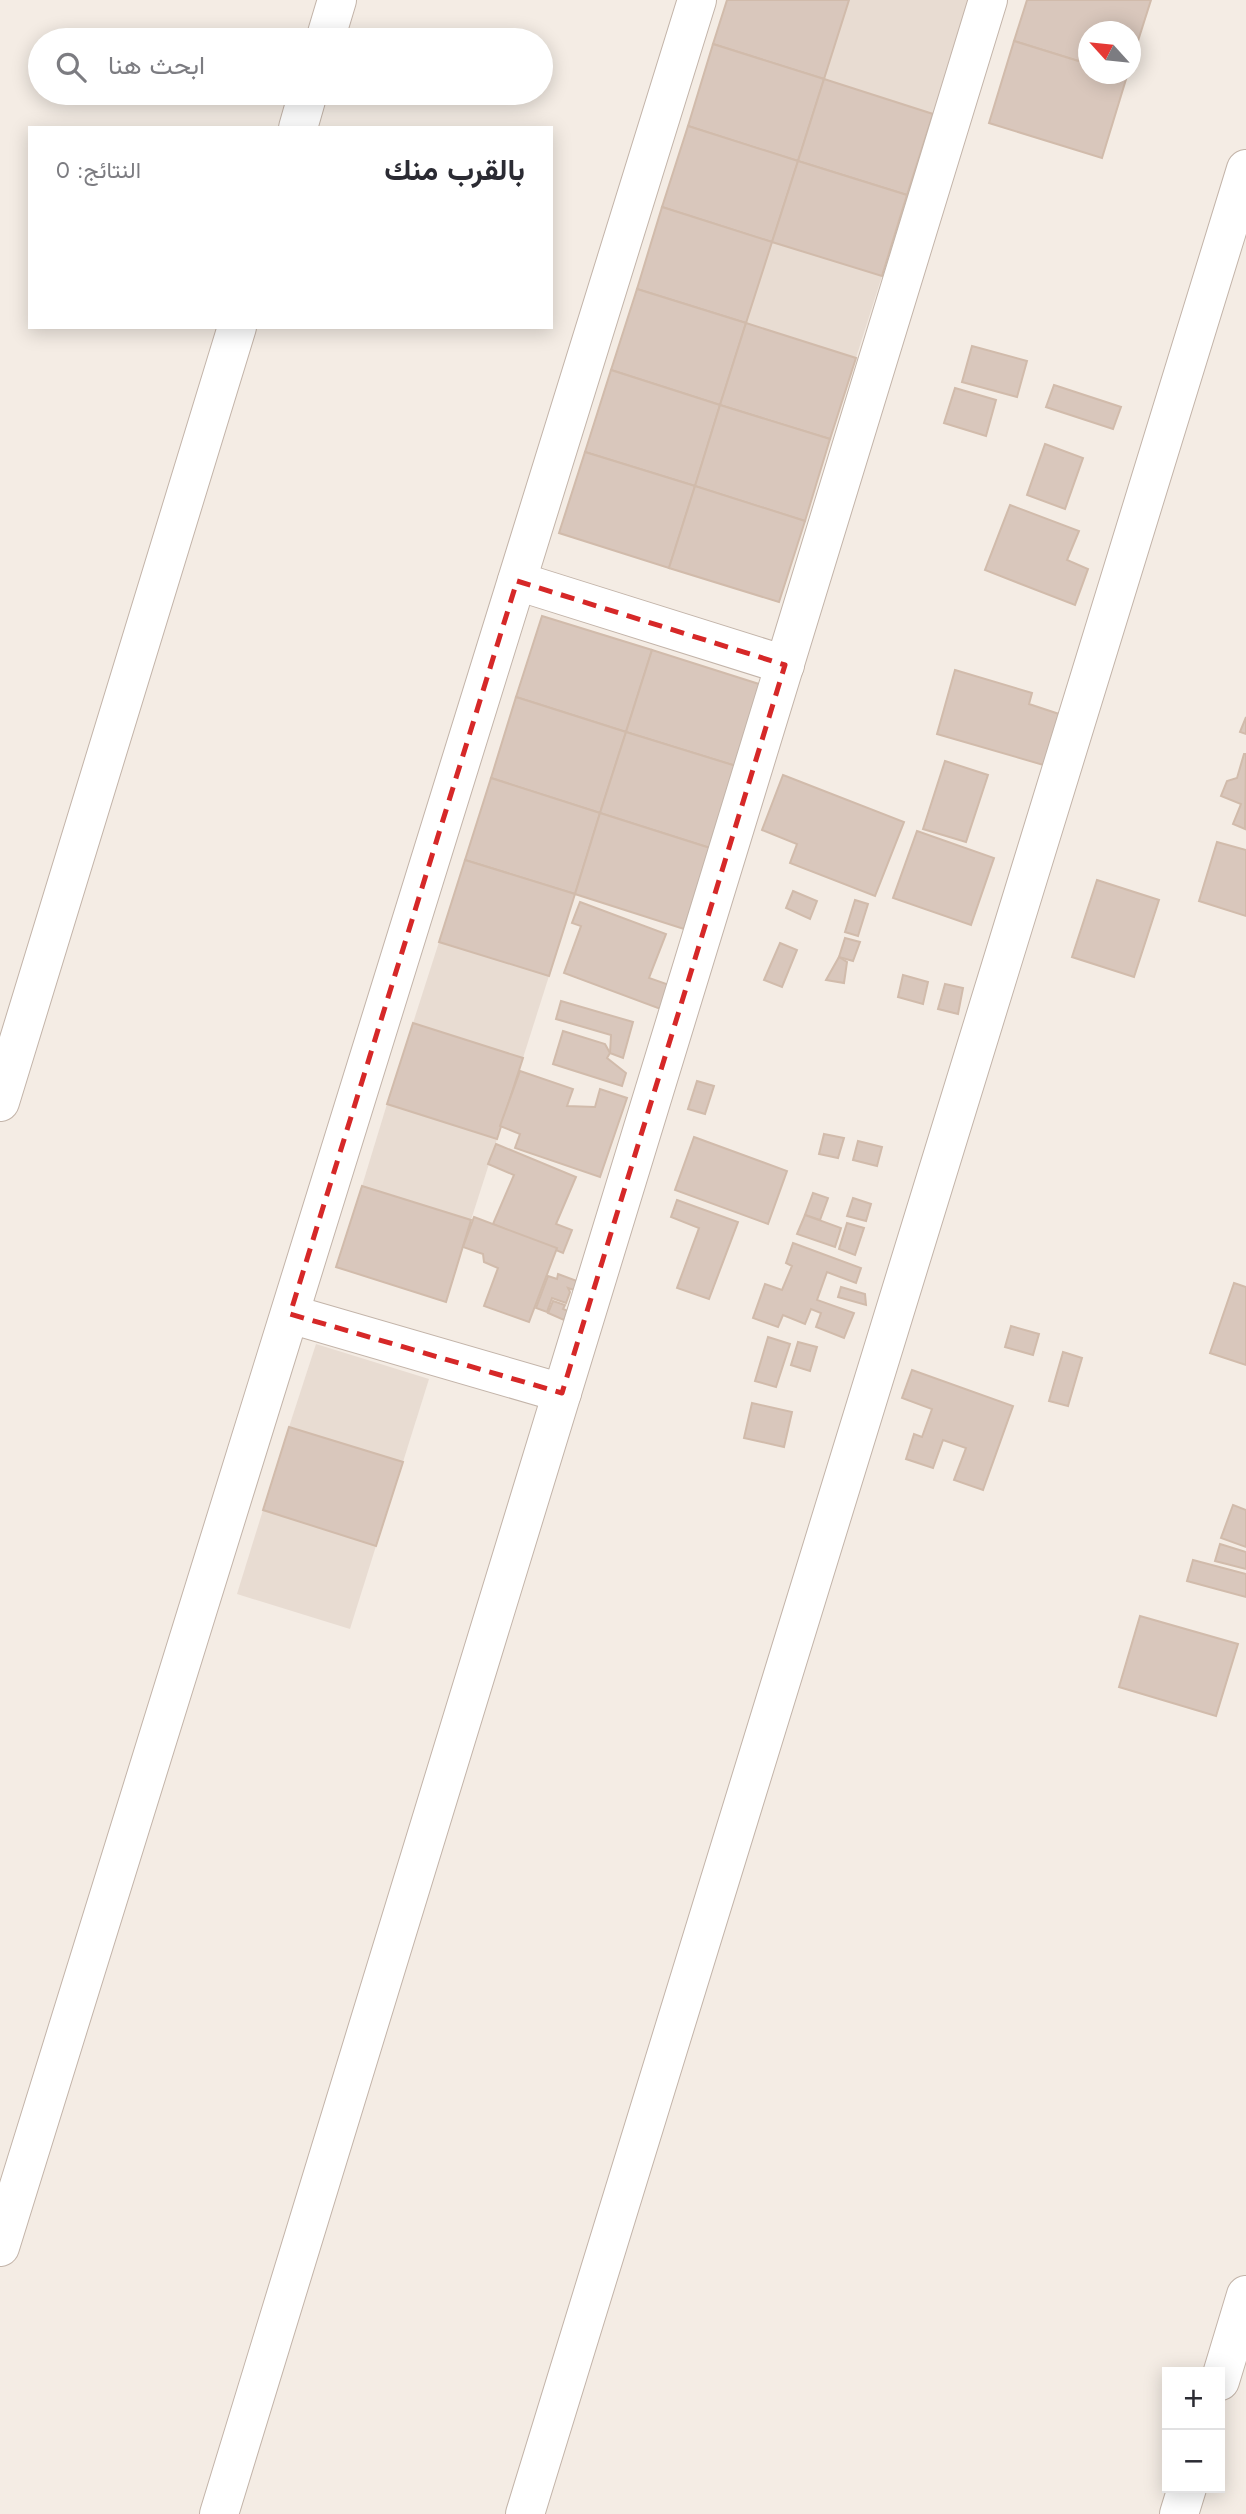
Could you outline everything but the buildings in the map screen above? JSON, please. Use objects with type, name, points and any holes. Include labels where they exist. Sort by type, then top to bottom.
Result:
[{"type":"street","points":[[328,28],[337,0]]},
{"type":"street","points":[[0,2247],[697,0]]},
{"type":"street","points":[[219,2514],[988,0]]},
{"type":"street","points":[[299,126],[305,105]]},
{"type":"street","points":[[524,2514],[1246,169]]},
{"type":"street","points":[[0,1102],[236,329]]},
{"type":"street","points":[[517,581],[785,665]]},
{"type":"street","points":[[290,1314],[562,1393]]},
{"type":"street","points":[[1224,2367],[1246,2295]]},
{"type":"street","points":[[1179,2514],[1185,2493]]},
{"type":"highlighted area","points":[[517,581],[785,665],[562,1393],[290,1314]]},
{"type":"shaded area","points":[[849,0],[969,0],[933,114],[824,79]]},
{"type":"shaded area","points":[[772,242],[882,276],[856,358],[746,323]]},
{"type":"shaded area","points":[[439,942],[549,976],[523,1058],[413,1023]]},
{"type":"shaded area","points":[[387,1104],[497,1139],[471,1220],[362,1186]]},
{"type":"shaded area","points":[[316,1344],[429,1379],[403,1462],[289,1427]]},
{"type":"shaded area","points":[[263,1510],[376,1546],[350,1629],[237,1594]]}]
